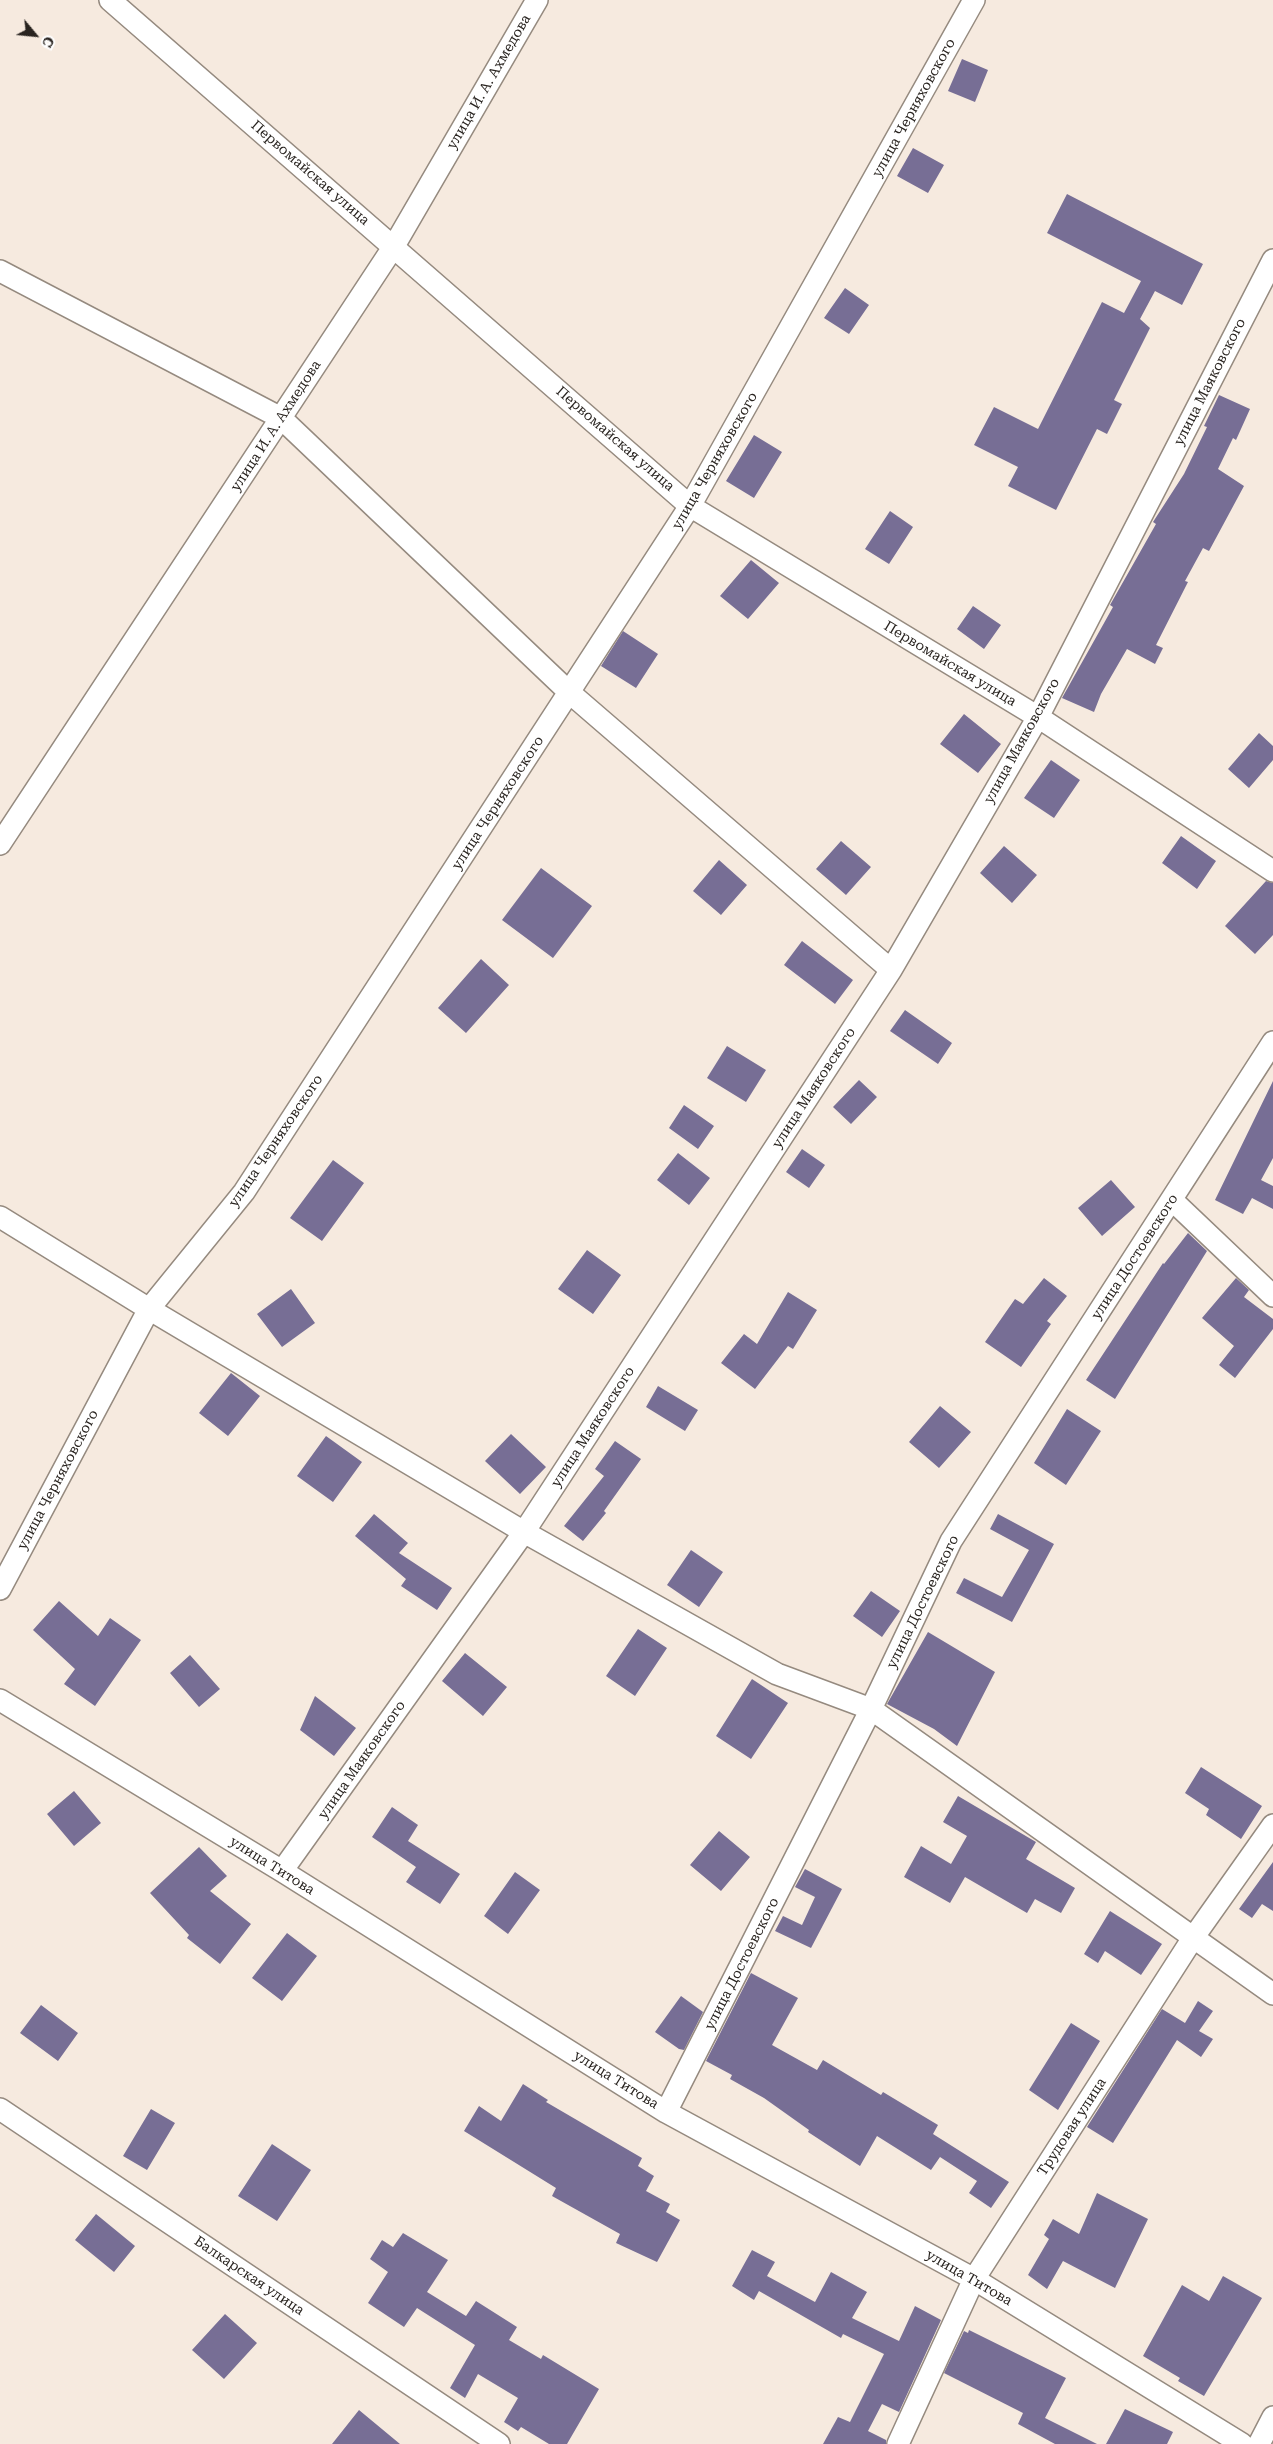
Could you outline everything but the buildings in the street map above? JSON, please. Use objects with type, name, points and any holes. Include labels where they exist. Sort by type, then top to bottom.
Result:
[{"type":"street","name":"Первомайская улица","points":[[110,0],[690,506],[1038,716],[1273,871]]},
{"type":"street","name":"улица И. А. Ахмедова","points":[[0,844],[394,246],[537,0]]},
{"type":"street","name":"улица Черняховского","points":[[0,1589],[149,1309],[244,1192],[690,506],[974,0]]},
{"type":"street","name":"улица Маяковского","points":[[282,1872],[524,1532],[891,970],[1038,716],[1273,260]]},
{"type":"street","points":[[0,271],[281,418],[570,693],[891,970]]},
{"type":"street","name":"улица Достоевского","points":[[666,2112],[871,1709],[951,1540],[1273,1042]]},
{"type":"street","points":[[1172,1200],[1273,1296]]},
{"type":"street","points":[[0,1217],[149,1309],[524,1532],[777,1674],[871,1709],[1273,1994]]},
{"type":"street","name":"улица Титова","points":[[0,1700],[282,1872],[666,2112],[974,2279],[1242,2444]]},
{"type":"street","name":"Трудовая улица","points":[[898,2444],[974,2279],[1193,1938],[1273,1825]]},
{"type":"street","name":"Балкарская улица","points":[[0,2109],[499,2444]]},
{"type":"street","points":[[1259,2444],[1273,2417]]}]
